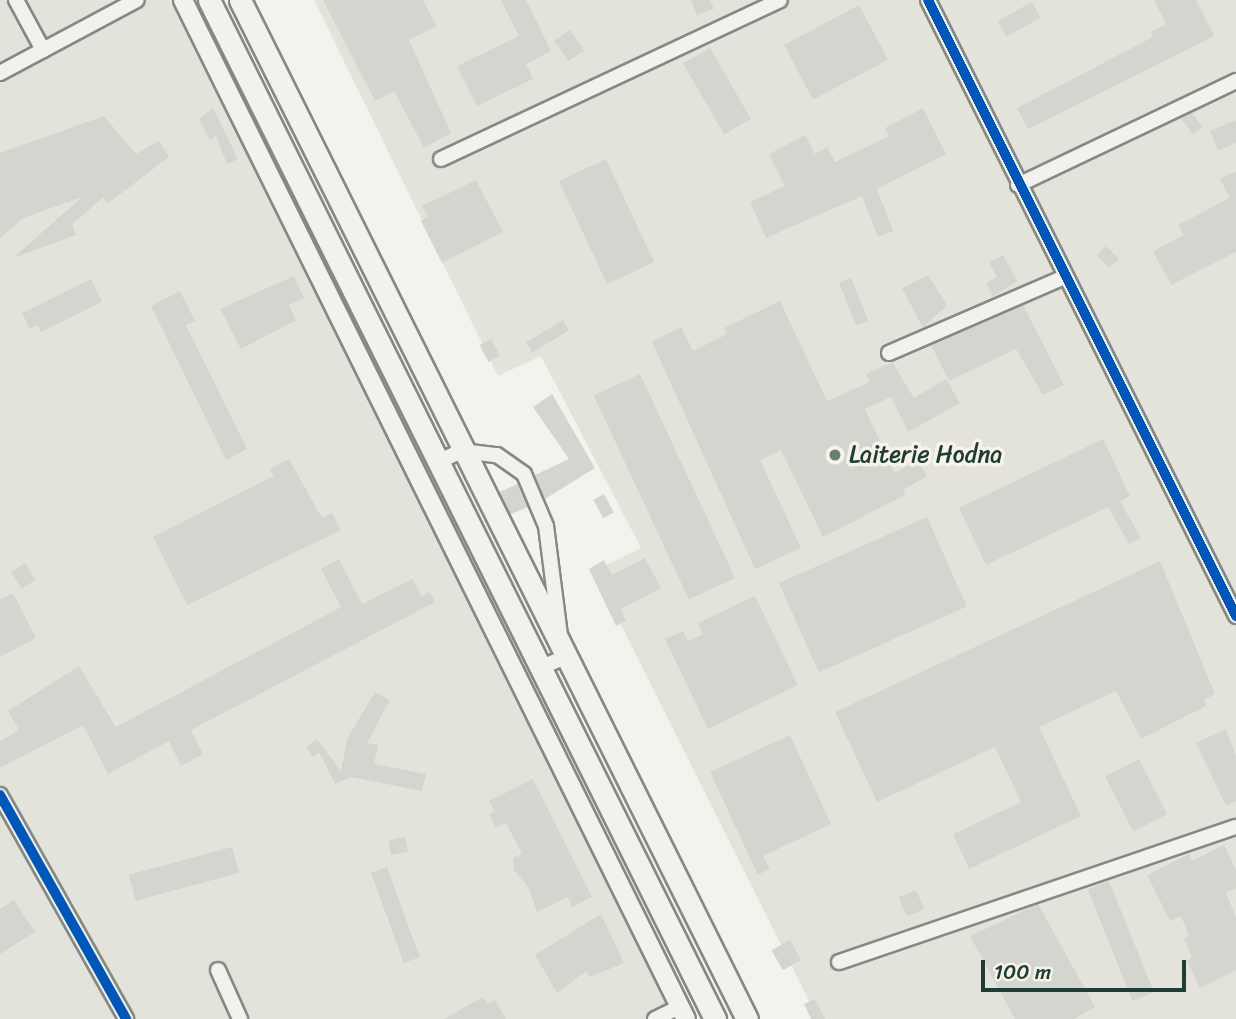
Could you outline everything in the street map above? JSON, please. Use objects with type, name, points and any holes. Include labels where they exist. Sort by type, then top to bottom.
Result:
[{"type":"highway","points":[[209,0],[715,1019]]},
{"type":"highway","points":[[240,0],[563,658],[747,1019]]},
{"type":"main road","points":[[183,0],[683,1013]]},
{"type":"street","points":[[16,0],[43,50]]},
{"type":"street","points":[[0,73],[137,0]]},
{"type":"street","points":[[440,159],[780,0]]},
{"type":"street","points":[[928,0],[1062,278],[1236,616]]},
{"type":"street","points":[[1018,185],[1236,81]]},
{"type":"street","points":[[889,353],[1062,278]]},
{"type":"street","points":[[437,462],[462,451],[497,455],[524,474],[546,526],[563,658],[540,668]]},
{"type":"street","points":[[0,795],[126,1019]]},
{"type":"street","points":[[839,962],[1236,827]]},
{"type":"street","points":[[218,970],[240,1019]]},
{"type":"street","points":[[655,1019],[683,1013]]},
{"type":"shaded area","points":[[0,0],[177,0],[674,1019],[0,1019]]},
{"type":"shaded area","points":[[314,0],[1236,0],[1236,1019],[818,1019],[594,571],[641,548],[541,356],[498,376]]},
{"type":"building","points":[[323,0],[423,0],[437,26],[409,40],[451,133],[424,148],[394,91],[375,101]]},
{"type":"building","points":[[501,0],[526,0],[551,51],[526,64],[533,79],[477,106],[457,66],[519,36]]},
{"type":"building","points":[[691,0],[710,0],[714,9],[697,15]]},
{"type":"building","points":[[1154,0],[1196,0],[1214,36],[1028,129],[1017,108],[1153,37],[1151,32],[1166,24]]},
{"type":"building","points":[[1032,2],[1041,18],[1007,37],[998,21]]},
{"type":"building","points":[[859,5],[888,60],[813,100],[784,45]]},
{"type":"building","points":[[570,30],[584,51],[568,61],[554,41]]},
{"type":"building","points":[[710,48],[751,119],[724,135],[683,64]]},
{"type":"building","points":[[213,108],[238,159],[227,164],[216,136],[210,140],[199,119]]},
{"type":"building","points":[[923,108],[946,154],[877,189],[893,231],[878,237],[862,196],[766,238],[750,202],[785,186],[769,154],[805,135],[815,154],[827,147],[835,162],[889,136],[885,128]]},
{"type":"building","points":[[1192,113],[1203,127],[1193,134],[1181,119]]},
{"type":"building","points":[[104,116],[136,154],[159,141],[169,157],[107,204],[104,197],[72,224],[76,235],[13,258],[82,197],[23,218],[0,238],[0,153]]},
{"type":"building","points":[[1236,120],[1236,143],[1218,150],[1210,131]]},
{"type":"building","points":[[606,159],[654,262],[607,284],[559,181]]},
{"type":"building","points":[[1236,171],[1236,252],[1171,285],[1153,251],[1184,235],[1178,225],[1230,198],[1220,179]]},
{"type":"building","points":[[476,180],[503,232],[442,263],[421,221],[428,217],[422,206]]},
{"type":"building","points":[[1106,246],[1119,259],[1110,268],[1097,255]]},
{"type":"building","points":[[1003,255],[1017,281],[993,297],[986,283],[997,277],[989,262]]},
{"type":"building","points":[[928,275],[947,305],[923,328],[902,288]]},
{"type":"building","points":[[294,276],[304,298],[289,305],[296,320],[241,349],[220,309]]},
{"type":"building","points":[[851,278],[868,321],[856,326],[839,283]]},
{"type":"building","points":[[91,279],[102,302],[41,332],[38,325],[30,329],[22,313]]},
{"type":"building","points":[[180,291],[195,321],[186,325],[247,449],[226,460],[151,306]]},
{"type":"building","name":"Laiterie Hodna","points":[[780,301],[827,401],[870,382],[866,374],[892,362],[914,398],[946,379],[960,403],[908,432],[891,397],[865,409],[895,473],[918,460],[927,476],[903,490],[905,495],[823,537],[781,450],[760,460],[801,548],[755,569],[652,342],[681,327],[693,351],[727,334],[724,328]]},
{"type":"building","points":[[1023,305],[1064,385],[1043,395],[1016,349],[949,381],[931,345]]},
{"type":"building","points":[[563,320],[569,330],[532,352],[526,342]]},
{"type":"building","points":[[491,339],[500,356],[488,362],[480,345]]},
{"type":"building","points":[[640,374],[735,578],[689,599],[594,396]]},
{"type":"building","points":[[552,394],[595,468],[545,499],[535,475],[569,459],[533,407]]},
{"type":"building","points":[[1103,439],[1130,496],[1120,501],[1141,538],[1129,544],[1108,507],[986,565],[959,508]]},
{"type":"building","points":[[289,459],[322,518],[332,513],[341,530],[187,605],[153,537],[274,476],[270,469]]},
{"type":"building","points":[[518,484],[528,507],[509,515],[500,492]]},
{"type":"building","points":[[604,494],[614,513],[603,518],[593,500]]},
{"type":"building","points":[[927,517],[967,607],[819,672],[779,583]]},
{"type":"building","points":[[645,558],[661,588],[621,609],[626,621],[616,626],[589,569],[604,560],[612,575]]},
{"type":"building","points":[[339,559],[362,604],[413,579],[422,596],[430,592],[435,602],[191,730],[203,754],[181,766],[169,741],[108,774],[83,725],[0,768],[0,741],[19,730],[8,711],[79,666],[116,727],[341,607],[321,569]]},
{"type":"building","points":[[1160,561],[1215,694],[1204,700],[1206,706],[1141,739],[1116,691],[1039,727],[1081,816],[969,869],[953,834],[1021,802],[995,747],[877,802],[835,712]]},
{"type":"building","points":[[25,563],[36,580],[22,589],[11,572]]},
{"type":"building","points":[[13,593],[36,638],[0,657],[0,600]]},
{"type":"building","points":[[755,596],[798,685],[708,729],[665,639],[683,631],[688,641],[703,634],[698,623]]},
{"type":"building","points":[[375,692],[390,700],[367,743],[378,745],[374,764],[426,774],[422,791],[351,777],[335,784],[319,752],[313,757],[306,747],[317,739],[341,771],[347,739]]},
{"type":"building","points":[[1226,729],[1236,756],[1236,801],[1226,806],[1196,743]]},
{"type":"building","points":[[790,735],[831,824],[763,856],[770,868],[758,875],[710,772]]},
{"type":"building","points":[[1139,759],[1167,814],[1133,831],[1105,776]]},
{"type":"building","points":[[533,779],[592,897],[572,907],[568,897],[537,912],[529,888],[514,870],[513,858],[522,854],[506,823],[496,828],[489,815],[494,811],[489,801]]},
{"type":"building","points":[[405,837],[408,852],[391,855],[388,840]]},
{"type":"building","points":[[1224,845],[1236,870],[1236,888],[1226,893],[1236,917],[1236,970],[1200,988],[1187,961],[1192,958],[1184,938],[1189,936],[1181,916],[1170,921],[1147,875],[1189,854],[1192,861]]},
{"type":"building","points":[[232,847],[239,873],[136,901],[129,875]]},
{"type":"building","points":[[387,867],[420,957],[404,963],[371,873]]},
{"type":"building","points":[[1109,881],[1154,992],[1133,1001],[1088,890]]},
{"type":"building","points":[[916,890],[924,909],[907,917],[899,897]]},
{"type":"building","points":[[14,900],[35,932],[0,954],[0,909]]},
{"type":"building","points":[[1038,904],[1095,1007],[1074,1019],[1015,1019],[970,936]]},
{"type":"building","points":[[601,914],[624,963],[590,977],[586,971],[557,993],[535,955]]},
{"type":"building","points":[[790,940],[801,960],[783,970],[772,950]]},
{"type":"building","points":[[483,997],[487,1004],[495,1000],[506,1019],[444,1019]]},
{"type":"building","points":[[815,999],[825,1019],[811,1019],[804,1004]]},
{"type":"cycle path","points":[[928,0],[1236,616]]},
{"type":"cycle path","points":[[0,795],[126,1019]]},
{"type":"place","name":"Laiterie Hodna","points":[[835,455]]}]
